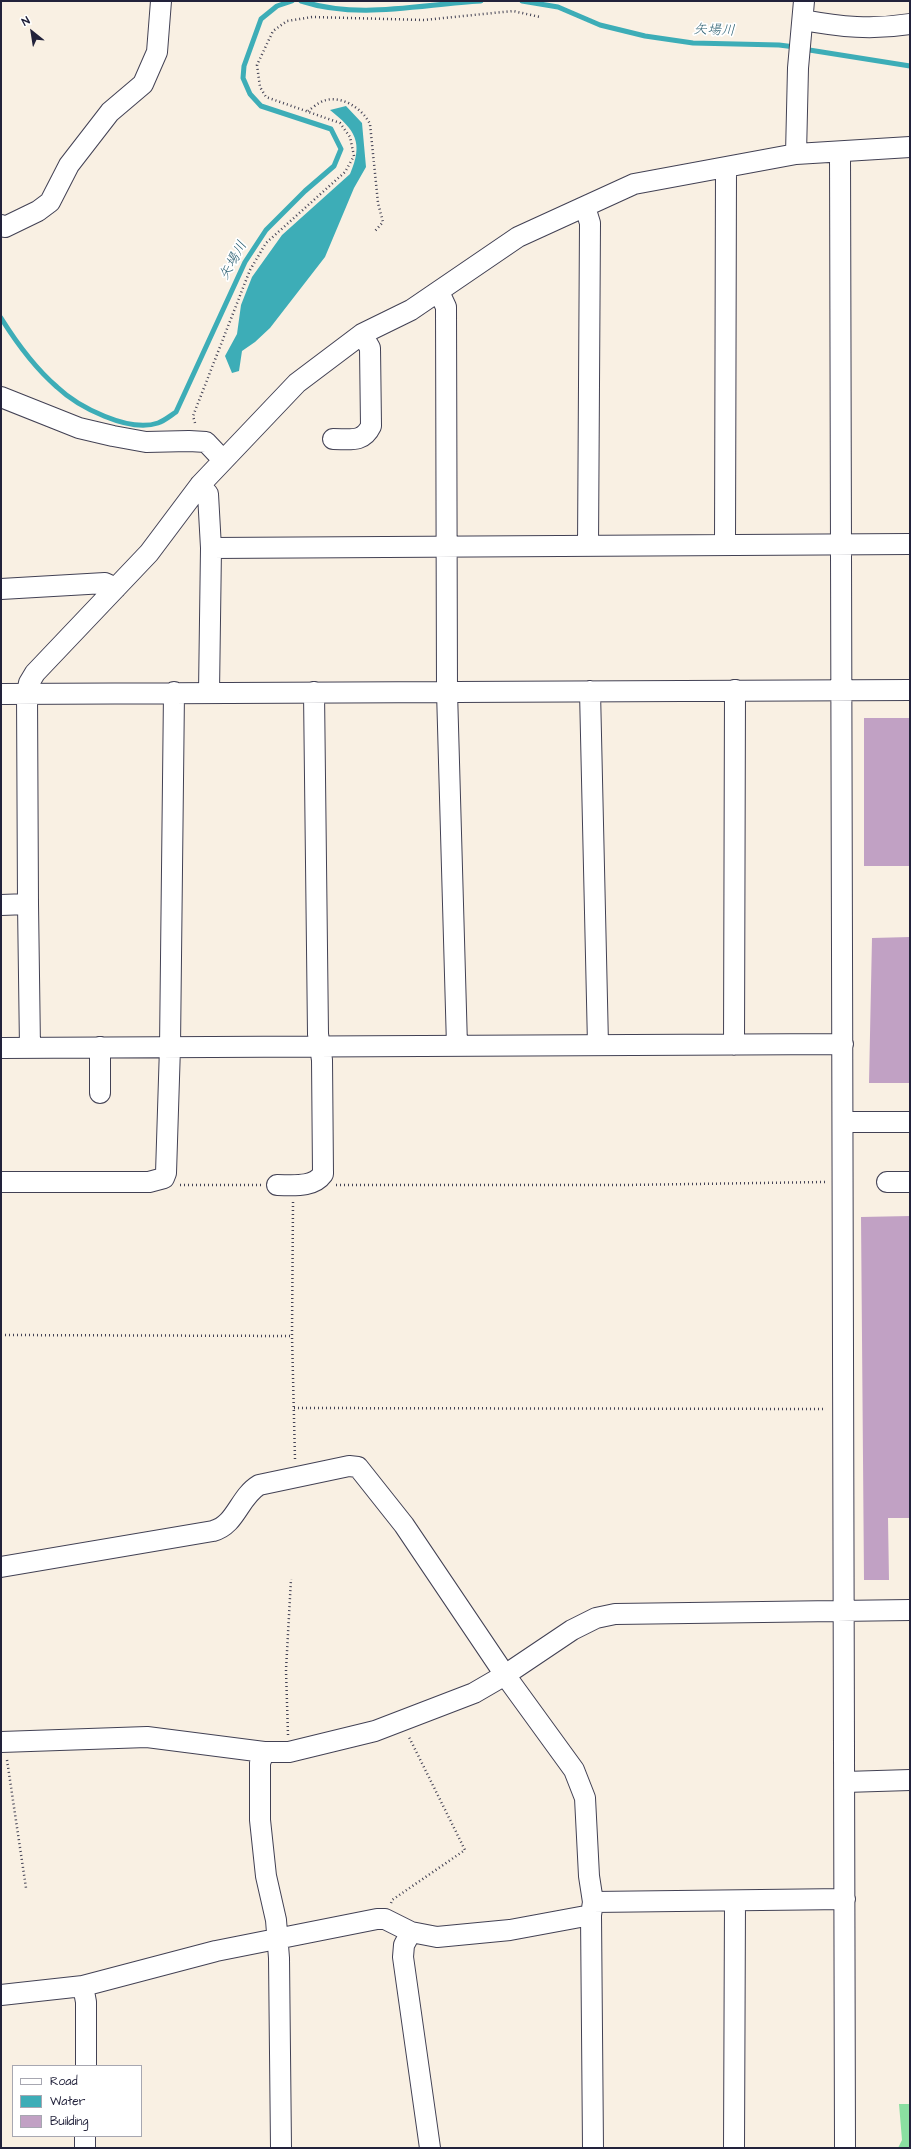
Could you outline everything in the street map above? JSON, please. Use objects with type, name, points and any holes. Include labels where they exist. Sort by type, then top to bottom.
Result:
[{"type":"street","points":[[1,225],[5,227],[38,211],[50,202],[69,165],[110,112],[143,84],[157,52],[161,1]]},
{"type":"street","points":[[796,154],[798,68],[803,17],[844,27],[884,28],[910,24]]},
{"type":"street","points":[[30,1048],[27,693],[29,683],[35,673],[149,553],[200,485],[297,383],[362,334],[411,310],[518,237],[634,184],[796,154],[840,153],[872,149],[910,147]]},
{"type":"street","points":[[840,153],[846,2148]]},
{"type":"street","points":[[725,545],[726,168]]},
{"type":"street","points":[[585,207],[590,223],[588,546]]},
{"type":"street","points":[[439,292],[446,307],[448,547],[447,691],[457,1046]]},
{"type":"street","points":[[333,439],[360,438],[367,434],[371,426],[370,348],[362,334]]},
{"type":"street","points":[[1,397],[79,428],[113,436],[146,442],[206,442],[223,460]]},
{"type":"street","points":[[200,485],[208,494],[211,548],[209,692]]},
{"type":"street","points":[[211,548],[910,544]]},
{"type":"street","points":[[1,589],[105,583],[116,588]]},
{"type":"street","points":[[734,1044],[735,690]]},
{"type":"street","points":[[1,694],[174,692],[910,690]]},
{"type":"street","points":[[590,691],[598,1045]]},
{"type":"street","points":[[1,1182],[149,1182],[164,1178],[168,1167],[174,692]]},
{"type":"street","points":[[285,1185],[306,1184],[319,1180],[323,1174],[322,1060],[319,1046],[314,692]]},
{"type":"street","points":[[1,904],[28,904]]},
{"type":"street","points":[[1,1048],[843,1044]]},
{"type":"street","points":[[100,1048],[100,1093]]},
{"type":"street","points":[[843,1122],[910,1122]]},
{"type":"street","points":[[887,1182],[910,1182]]},
{"type":"street","points":[[1,1567],[129,1544],[200,1535],[221,1529],[234,1517],[251,1490],[270,1482],[349,1466],[358,1467],[404,1525],[505,1675],[574,1770],[582,1785],[585,1798],[592,1908],[593,2148]]},
{"type":"street","points":[[3,1742],[147,1737],[264,1752],[289,1752],[375,1731],[474,1693],[505,1675],[572,1630],[596,1618],[615,1614],[910,1610]]},
{"type":"street","points":[[264,1752],[260,1763],[260,1820],[266,1876],[276,1920],[278,1938],[281,2148]]},
{"type":"street","points":[[845,1782],[910,1780]]},
{"type":"street","points":[[1,1995],[83,1986],[216,1951],[377,1919],[385,1919],[411,1932],[437,1937],[510,1930],[592,1908],[845,1899]]},
{"type":"street","points":[[734,2148],[735,1902]]},
{"type":"street","points":[[411,1932],[404,1945],[403,1957],[430,2148]]},
{"type":"street","points":[[83,1986],[86,2002],[86,2065]]},
{"type":"street","points":[[85,2137],[85,2148]]},
{"type":"path","points":[[198,442],[193,416],[250,270],[266,243],[345,172],[354,156],[350,137],[340,123],[266,97],[260,86],[257,65],[273,32],[287,21],[312,17],[424,20],[513,10],[540,17]]},
{"type":"path","points":[[308,112],[324,100],[338,100],[357,107],[366,115],[370,124],[378,203],[383,222],[375,230]]},
{"type":"path","points":[[164,1178],[170,1182],[180,1185],[285,1185],[292,1336],[295,1454],[299,1477]]},
{"type":"path","points":[[319,1180],[328,1185],[627,1185],[843,1182]]},
{"type":"path","points":[[1,1335],[292,1336]]},
{"type":"path","points":[[294,1408],[844,1409]]},
{"type":"path","points":[[289,1752],[286,1670],[291,1579]]},
{"type":"path","points":[[385,1919],[392,1900],[466,1850],[400,1721]]},
{"type":"path","points":[[3,1742],[26,1888]]},
{"type":"green space","points":[[899,2104],[910,2104],[910,2148],[898,2148],[902,2140]]},
{"type":"water","points":[[346,106],[362,123],[366,167],[354,188],[325,257],[270,328],[255,342],[242,351],[239,371],[232,373],[225,356],[237,334],[241,305],[252,277],[282,235],[350,174],[356,153],[355,138],[346,124],[330,110]]},
{"type":"building","points":[[864,718],[910,718],[910,866],[864,866]]},
{"type":"building","points":[[910,937],[910,1083],[869,1083],[872,938]]},
{"type":"building","points":[[910,1216],[910,1518],[888,1518],[889,1580],[864,1580],[861,1217]]},
{"type":"waterway","name":"矢場川","points":[[1,318],[41,372],[66,395],[91,410],[119,421],[146,425],[165,420],[176,412],[245,262],[266,230],[305,191],[334,166],[341,149],[331,129],[261,106],[250,94],[243,78],[244,66],[261,19],[277,6],[292,1]]},
{"type":"waterway","name":"矢場川","points":[[301,1],[323,7],[368,10],[481,1]]},
{"type":"waterway","name":"矢場川","points":[[522,1],[558,7],[600,25],[645,36],[693,43],[779,45],[795,47]]},
{"type":"waterway","name":"矢場川","points":[[803,49],[910,66]]}]
